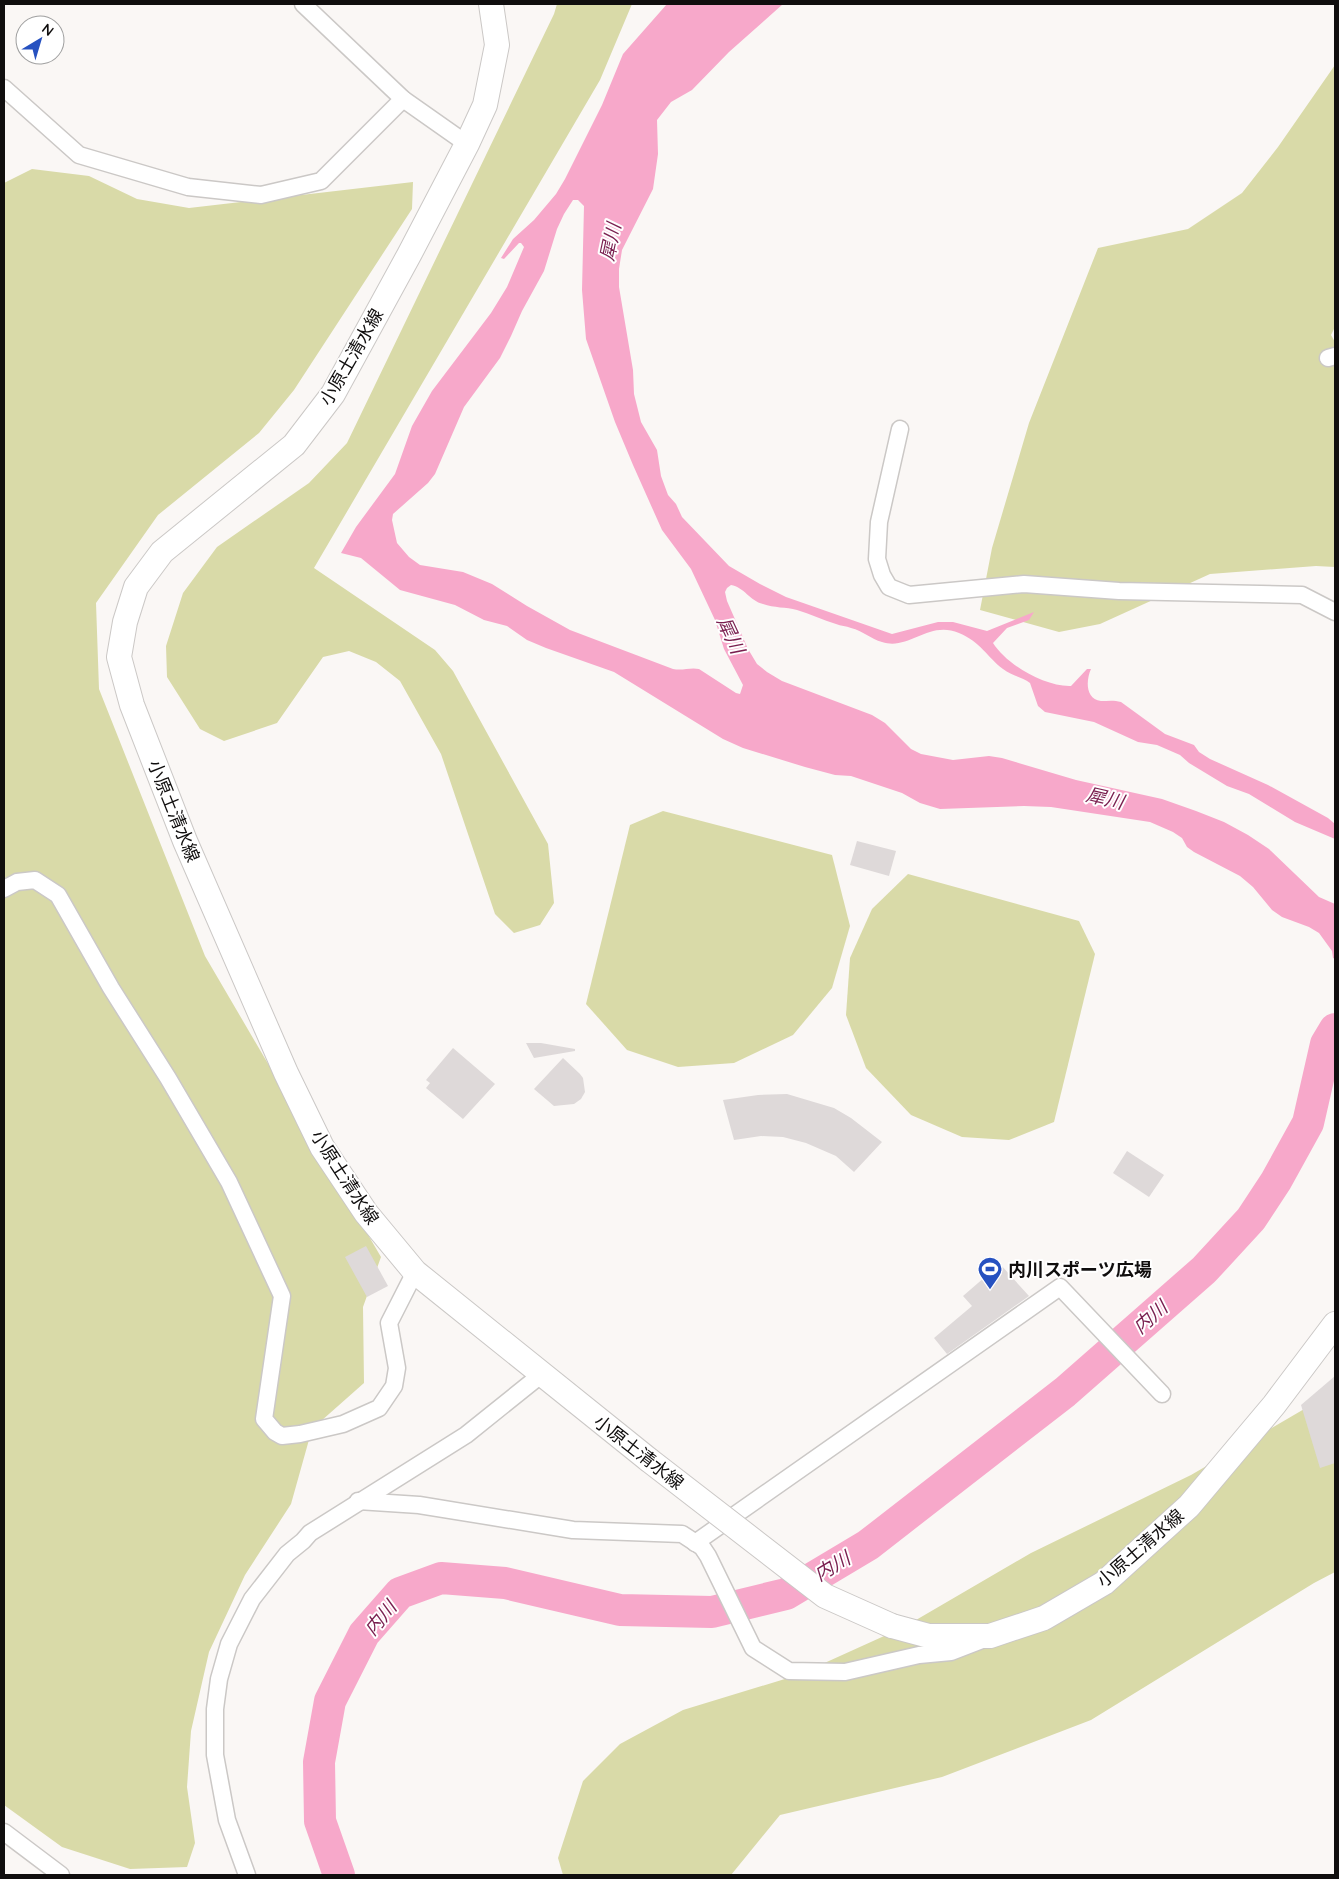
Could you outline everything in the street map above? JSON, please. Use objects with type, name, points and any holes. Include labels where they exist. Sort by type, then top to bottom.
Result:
[{"type":"main road","name":"小原土清水線","points":[[491,4],[497,45],[485,105],[467,144],[333,394],[294,445],[162,552],[136,587],[124,622],[119,657],[132,705],[185,840],[286,1073],[322,1147],[366,1213],[415,1272],[649,1460],[825,1596],[892,1626],[929,1636],[990,1636],[1044,1618],[1104,1583],[1189,1506],[1274,1405],[1335,1324]]},
{"type":"street","points":[[303,4],[403,100],[467,144]]},
{"type":"street","points":[[4,88],[79,155],[188,187],[261,195],[321,181],[403,100]]},
{"type":"street","points":[[900,429],[879,522],[878,559],[882,575],[889,587],[909,595],[1024,584],[1119,591],[1302,595],[1335,612]]},
{"type":"street","points":[[4,890],[16,882],[35,880],[58,895],[111,988],[168,1078],[229,1182],[282,1296],[264,1419],[275,1432],[282,1436],[300,1434],[343,1424],[379,1408],[394,1386],[397,1368],[389,1323],[415,1272]]},
{"type":"street","points":[[695,1543],[1060,1287],[1162,1394]]},
{"type":"street","points":[[247,1875],[227,1820],[215,1754],[215,1709],[219,1679],[227,1653],[252,1599],[287,1554],[304,1541],[310,1533],[358,1501],[466,1435],[542,1374]]},
{"type":"street","points":[[358,1501],[419,1504],[573,1530],[682,1534],[702,1547],[708,1556],[753,1648],[789,1671],[844,1672],[919,1655],[951,1652],[990,1636]]},
{"type":"street","points":[[4,1832],[61,1875]]},
{"type":"green space","points":[[557,4],[632,4],[600,80],[314,568],[435,650],[453,671],[548,844],[554,903],[540,925],[514,933],[495,914],[441,754],[400,681],[376,662],[349,651],[323,657],[277,723],[224,741],[200,729],[167,677],[166,646],[183,593],[217,547],[309,483],[347,443],[554,14]]},
{"type":"green space","points":[[1335,65],[1335,327],[1331,335],[1335,342],[1335,567],[1316,566],[1210,574],[1100,624],[1059,632],[980,610],[992,548],[1029,423],[1098,248],[1188,229],[1242,193],[1278,147]]},
{"type":"green space","points":[[32,169],[89,176],[137,199],[189,208],[413,182],[412,209],[294,390],[259,433],[158,515],[96,603],[99,689],[205,956],[381,1257],[363,1307],[364,1383],[312,1429],[291,1504],[245,1575],[209,1652],[191,1731],[187,1787],[195,1843],[187,1867],[130,1869],[62,1847],[4,1805],[4,183]]},
{"type":"green space","points":[[663,811],[832,855],[850,926],[832,988],[793,1035],[734,1063],[678,1067],[627,1050],[586,1004],[630,825]]},
{"type":"green space","points":[[908,874],[1079,921],[1095,954],[1054,1122],[1009,1140],[962,1137],[911,1115],[866,1068],[846,1015],[850,958],[872,909]]},
{"type":"green space","points":[[1335,1391],[1335,1572],[1091,1720],[942,1777],[780,1815],[731,1875],[563,1875],[558,1858],[583,1781],[620,1744],[683,1710],[798,1675],[904,1627],[1031,1553],[1191,1475]]},
{"type":"water","name":"犀川","points":[[667,4],[783,4],[729,52],[692,90],[671,102],[657,120],[658,154],[653,189],[622,250],[619,287],[633,370],[634,394],[641,422],[657,450],[661,476],[668,495],[676,504],[682,517],[729,566],[760,584],[786,597],[892,634],[938,622],[953,622],[987,631],[1034,612],[1029,620],[1007,628],[993,643],[1017,667],[1050,683],[1071,686],[1087,669],[1091,669],[1088,678],[1088,688],[1089,693],[1096,700],[1121,702],[1165,734],[1194,745],[1199,752],[1210,759],[1268,785],[1328,818],[1335,824],[1335,839],[1295,822],[1249,794],[1227,786],[1189,763],[1180,755],[1157,745],[1138,742],[1094,722],[1045,712],[1038,706],[1030,683],[1003,669],[978,645],[959,633],[938,630],[901,643],[882,642],[855,629],[797,610],[758,602],[740,588],[731,585],[725,592],[727,601],[748,649],[757,664],[782,681],[872,715],[885,723],[911,749],[921,754],[953,760],[989,756],[1002,758],[1076,780],[1162,799],[1224,822],[1269,849],[1319,897],[1335,904],[1335,959],[1333,958],[1332,951],[1319,933],[1309,927],[1282,917],[1272,910],[1253,887],[1240,876],[1194,852],[1187,847],[1182,838],[1173,832],[1150,822],[1051,807],[940,809],[920,803],[902,793],[851,776],[835,775],[743,748],[723,739],[614,672],[527,640],[507,626],[484,620],[455,605],[400,590],[361,558],[341,553],[356,527],[395,474],[412,426],[432,391],[491,313],[507,287],[524,247],[519,243],[504,259],[501,258],[513,239],[534,220],[556,194],[565,179],[602,105],[623,54]],"holes":[[[573,200],[578,200],[584,206],[582,290],[586,339],[615,422],[633,465],[662,530],[691,569],[715,620],[724,649],[743,685],[740,694],[699,669],[673,669],[570,630],[492,584],[463,572],[420,565],[409,557],[397,543],[392,520],[393,514],[428,483],[435,474],[464,407],[500,358],[522,311],[544,271],[557,229],[564,214]]]},
{"type":"building","points":[[857,841],[896,851],[889,876],[850,865]]},
{"type":"building","points":[[526,1043],[541,1043],[575,1049],[575,1051],[534,1058]]},
{"type":"building","points":[[453,1048],[495,1084],[463,1119],[426,1088],[430,1083],[426,1080]]},
{"type":"building","points":[[563,1058],[583,1078],[585,1092],[581,1099],[574,1104],[554,1106],[534,1089]]},
{"type":"building","points":[[787,1094],[834,1108],[851,1118],[882,1142],[854,1172],[836,1156],[806,1143],[783,1137],[761,1136],[734,1140],[723,1100],[758,1095]]},
{"type":"building","points":[[1127,1151],[1164,1175],[1149,1197],[1113,1173]]},
{"type":"building","points":[[366,1246],[388,1286],[367,1297],[345,1257]]},
{"type":"building","points":[[1000,1264],[1029,1296],[947,1354],[934,1338],[972,1306],[963,1296]]},
{"type":"building","points":[[1335,1376],[1335,1463],[1320,1468],[1301,1405]]},
{"type":"waterway","name":"内川","points":[[339,1875],[320,1821],[319,1762],[330,1701],[364,1634],[400,1593],[441,1578],[505,1583],[620,1610],[712,1612],[786,1594],[868,1545],[1065,1392],[1204,1270],[1251,1219],[1276,1181],[1308,1123],[1326,1044],[1335,1029]]},
{"type":"place","name":"内川スポーツ広場","points":[[990,1290]]}]
